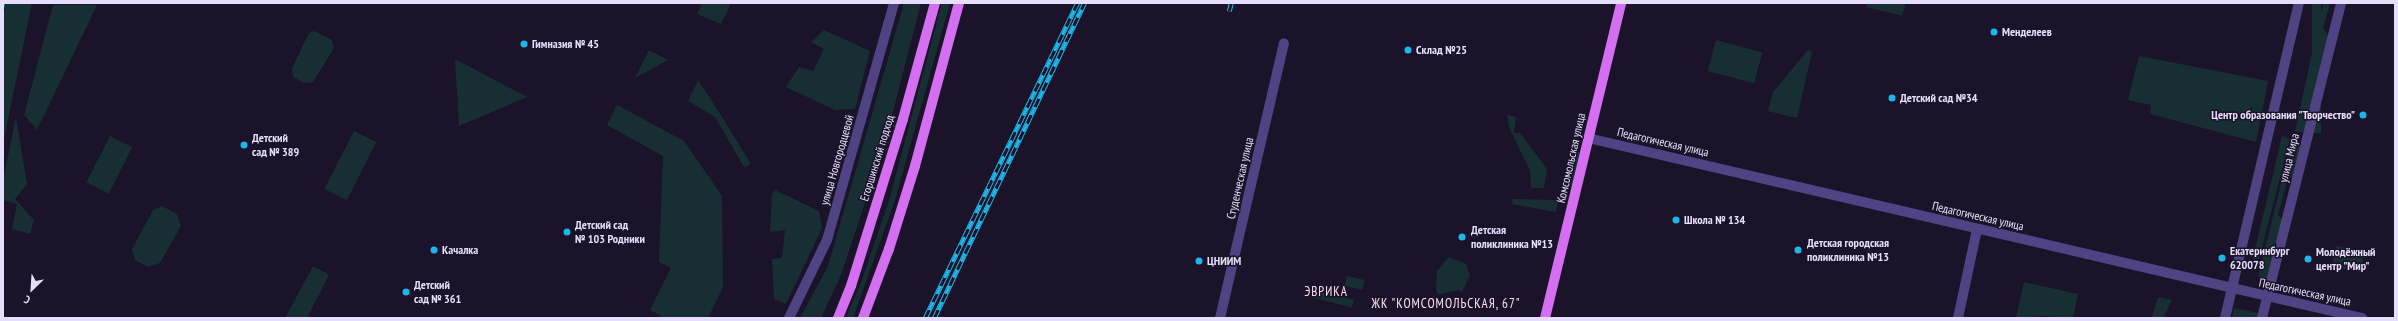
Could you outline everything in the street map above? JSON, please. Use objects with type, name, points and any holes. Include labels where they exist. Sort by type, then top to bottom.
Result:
[{"type":"main road","name":"Егоршинский подход","points":[[838,318],[851,286],[903,119],[935,3]]},
{"type":"main road","points":[[863,318],[889,249],[915,166],[959,3]]},
{"type":"main road","name":"Комсомольская улица","points":[[1546,318],[1621,3]]},
{"type":"street","name":"улица Новгородцевой","points":[[789,318],[827,240],[894,3]]},
{"type":"street","points":[[2225,318],[2299,3]]},
{"type":"street","name":"улица Мира","points":[[2262,318],[2341,3]]},
{"type":"street","name":"Студенческая улица","points":[[1220,318],[1284,43]]},
{"type":"street","name":"Педагогическая улица","points":[[1588,138],[2362,318]]},
{"type":"street","points":[[1958,318],[1977,229]]},
{"type":"green space","points":[[6,3],[32,3],[3,144],[3,17]]},
{"type":"green space","points":[[702,3],[731,3],[721,24],[697,14]]},
{"type":"green space","points":[[904,3],[921,3],[886,139],[841,275],[821,318],[800,318],[828,266]]},
{"type":"green space","points":[[942,3],[950,3],[895,200],[853,318],[846,318],[862,280],[890,197]]},
{"type":"green space","points":[[1867,3],[1906,3],[1902,16],[1866,7]]},
{"type":"green space","points":[[2312,3],[2321,3],[2321,133],[2312,133]]},
{"type":"green space","points":[[2323,3],[2330,3],[2323,28],[2329,36],[2306,133],[2295,131]]},
{"type":"green space","points":[[53,5],[97,5],[37,130],[24,115]]},
{"type":"green space","points":[[824,30],[870,51],[855,109],[835,110],[786,87],[799,67],[813,71],[824,49],[811,42]]},
{"type":"green space","points":[[314,31],[332,40],[334,48],[313,82],[305,83],[293,77],[292,68],[309,33]]},
{"type":"green space","points":[[1716,40],[1762,52],[1754,83],[1708,71]]},
{"type":"green space","points":[[649,50],[668,60],[635,78]]},
{"type":"green space","points":[[1808,50],[1812,52],[1797,118],[1768,111],[1773,92]]},
{"type":"green space","points":[[2139,56],[2268,81],[2256,142],[2150,114],[2151,105],[2128,100]]},
{"type":"green space","points":[[455,59],[527,97],[459,126]]},
{"type":"green space","points":[[698,80],[751,164],[744,167],[715,117],[688,101]]},
{"type":"green space","points":[[617,105],[684,141],[722,196],[723,287],[708,318],[660,318],[661,316],[650,310],[671,268],[659,262],[663,156],[607,125]]},
{"type":"green space","points":[[1507,115],[1516,117],[1514,133],[1520,133],[1547,169],[1544,188],[1531,188],[1530,171],[1509,127]]},
{"type":"green space","points":[[16,117],[27,184],[15,199],[34,220],[30,234],[12,229],[17,204],[3,200],[3,180]]},
{"type":"green space","points":[[354,131],[376,142],[347,200],[324,189]]},
{"type":"green space","points":[[110,136],[132,147],[109,194],[86,182]]},
{"type":"green space","points":[[2282,136],[2290,139],[2256,271],[2250,270]]},
{"type":"green space","points":[[2291,143],[2303,145],[2294,178],[2288,178],[2278,215],[2284,221],[2269,279],[2258,277]]},
{"type":"green space","points":[[1575,151],[1580,152],[1573,185],[1564,192]]},
{"type":"green space","points":[[775,190],[819,211],[822,228],[786,304],[774,299],[772,259],[782,258],[785,230],[770,232],[772,194]]},
{"type":"green space","points":[[1513,199],[1558,200],[1556,212],[1512,204]]},
{"type":"green space","points":[[162,206],[177,214],[181,226],[160,263],[148,267],[135,260],[132,249],[153,210]]},
{"type":"green space","points":[[2336,246],[2364,252],[2360,273],[2332,267]]},
{"type":"green space","points":[[1449,257],[1466,264],[1470,275],[1462,292],[1458,290],[1438,295],[1436,290],[1437,271]]},
{"type":"green space","points":[[313,266],[328,274],[328,277],[307,318],[285,318]]},
{"type":"green space","points":[[1347,276],[1365,280],[1362,290],[1345,286]]},
{"type":"green space","points":[[2024,282],[2078,294],[2073,318],[2044,316],[2016,318]]},
{"type":"green space","points":[[1315,290],[1354,300],[1352,307],[1313,298]]},
{"type":"green space","points":[[2158,297],[2172,300],[2163,318],[2152,317]]},
{"type":"green space","points":[[2234,308],[2259,313],[2258,318],[2232,318]]},
{"type":"tram line","points":[[3,8],[4,3]]},
{"type":"railway","points":[[925,318],[1077,3]]},
{"type":"railway","points":[[934,318],[1084,3]]},
{"type":"railway","points":[[1229,11],[1231,3]]},
{"type":"place","name":"Менделеев","points":[[1994,32]]},
{"type":"place","name":"Гимназия № 45","points":[[524,44]]},
{"type":"place","name":"Склад №25","points":[[1408,50]]},
{"type":"place","name":"Детский сад №34","points":[[1892,98]]},
{"type":"place","name":"Центр образования \"Творчество\"","points":[[2363,115]]},
{"type":"place","name":"Детский сад № 389","points":[[244,145]]},
{"type":"place","name":"Школа № 134","points":[[1676,220]]},
{"type":"place","name":"Детский сад № 103 Родники","points":[[567,232]]},
{"type":"place","name":"Детская поликлиника №13","points":[[1462,237]]},
{"type":"place","name":"Качалка","points":[[434,250]]},
{"type":"place","name":"Детская городская поликлиника №13","points":[[1798,250]]},
{"type":"place","name":"Екатеринбург 620078","points":[[2222,258]]},
{"type":"place","name":"Молодёжный центр \"Мир\"","points":[[2308,259]]},
{"type":"place","name":"ЦНИИМ","points":[[1199,261]]},
{"type":"place","name":"Детский сад № 361","points":[[406,292]]},
{"type":"district","name":"ЭВРИКА","points":[[1326,292]]},
{"type":"district","name":"ЖК \"КОМСОМОЛЬСКАЯ, 67\"","points":[[1446,304]]}]
